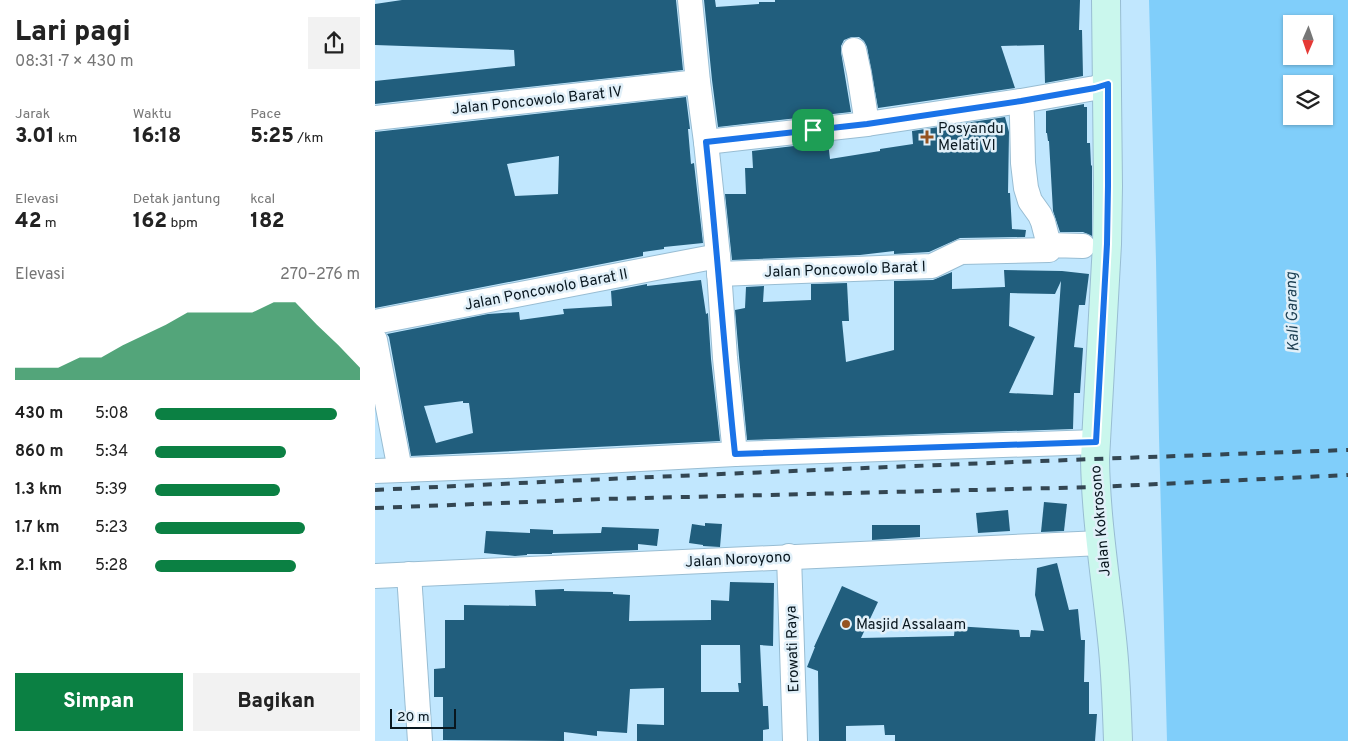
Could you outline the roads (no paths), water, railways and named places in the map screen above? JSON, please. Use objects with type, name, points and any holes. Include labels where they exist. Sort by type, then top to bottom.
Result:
[{"type":"street","points":[[691,0],[698,82],[719,265],[725,358],[735,454]]},
{"type":"street","name":"Jalan Kokrosono","points":[[1106,0],[1108,84],[1107,244],[1096,442],[1096,487],[1113,651],[1118,741]]},
{"type":"street","points":[[854,50],[867,124]]},
{"type":"street","name":"Jalan Poncowolo Barat IV","points":[[375,118],[698,82]]},
{"type":"street","points":[[706,142],[867,124],[1021,101],[1108,84]]},
{"type":"street","points":[[1021,101],[1025,188],[1030,202],[1043,222],[1049,245]]},
{"type":"street","name":"Jalan Poncowolo Barat I","points":[[719,265],[932,266],[961,252],[1049,250],[1049,245],[1083,246]]},
{"type":"street","name":"Jalan Poncowolo Barat II","points":[[375,322],[719,265]]},
{"type":"street","points":[[375,340],[400,470]]},
{"type":"street","points":[[375,471],[735,454],[1096,442]]},
{"type":"street","name":"Jalan Noroyono","points":[[375,576],[1101,542]]},
{"type":"street","name":"Erowati Raya","points":[[789,556],[795,741]]},
{"type":"street","points":[[409,574],[420,741]]},
{"type":"water","name":"Kali Garang","points":[[1149,0],[1348,0],[1348,741],[1167,741]]},
{"type":"railway","points":[[375,490],[861,468],[1348,450]]},
{"type":"railway","points":[[375,508],[603,499],[1096,487],[1348,475]]},
{"type":"place","name":"Posyandu Melati VI","points":[[927,137]]},
{"type":"place","name":"Masjid Assalaam","points":[[846,624]]}]
